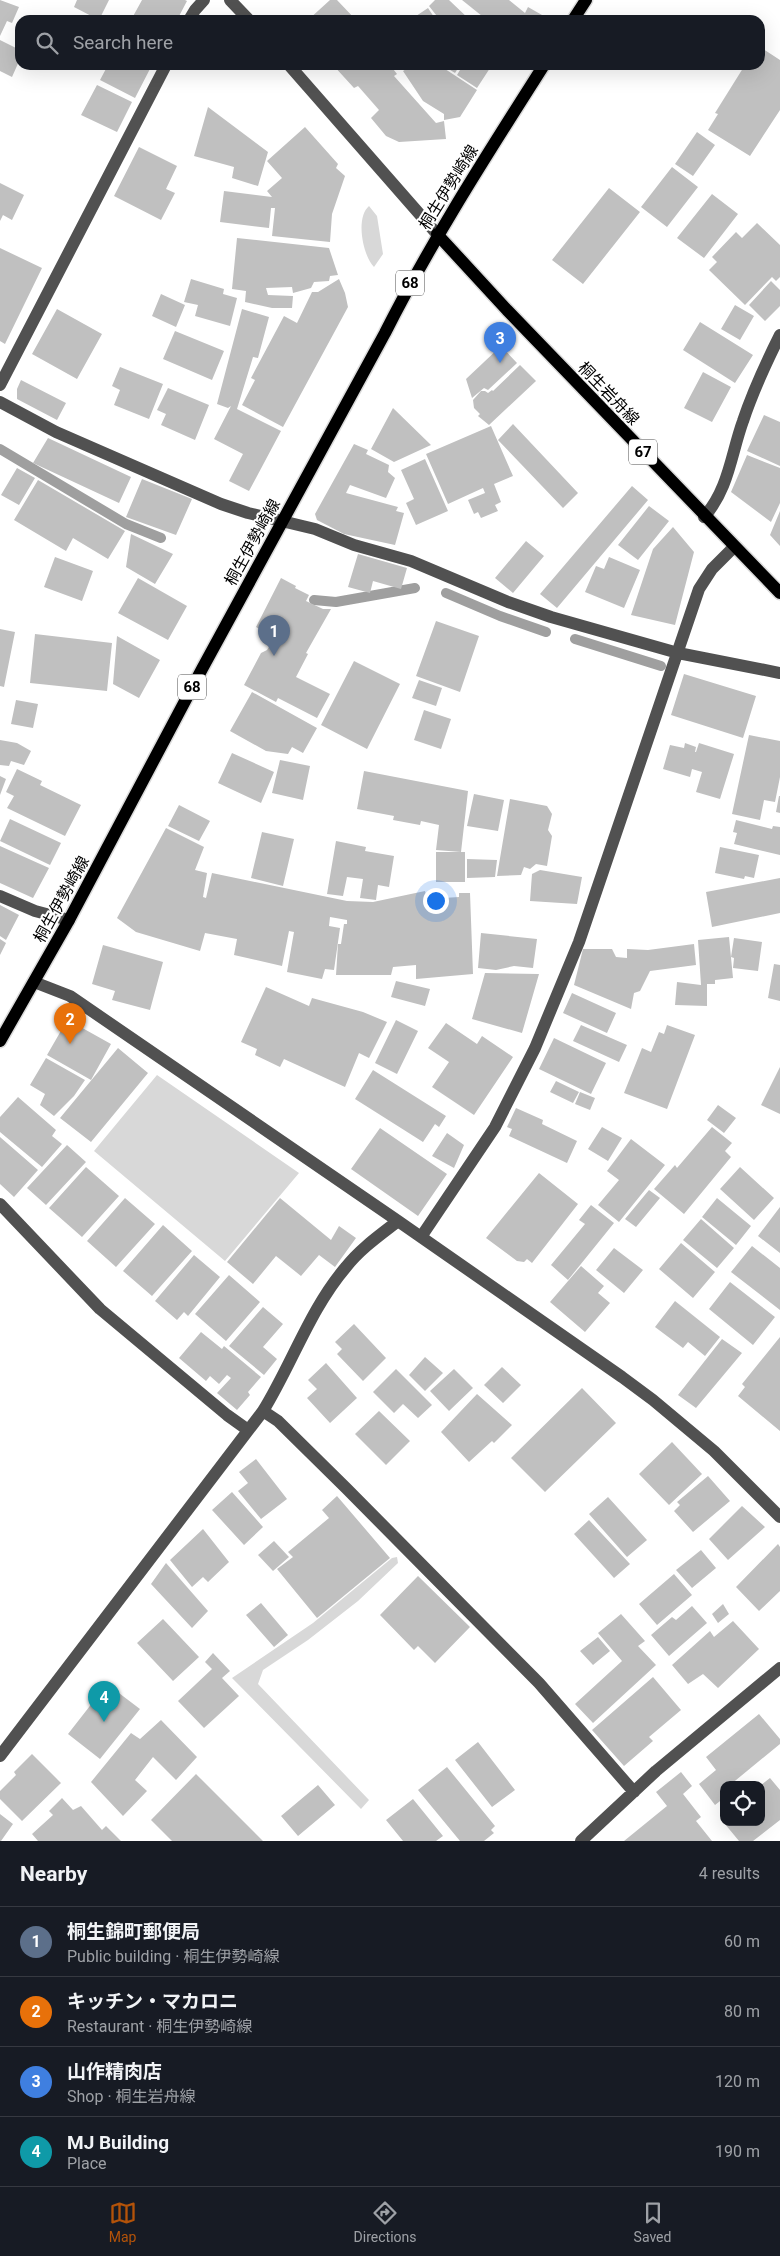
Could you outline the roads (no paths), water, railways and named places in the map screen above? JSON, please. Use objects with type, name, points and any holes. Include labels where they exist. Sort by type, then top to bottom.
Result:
[{"type":"main road","points":[[576,15],[586,0]]},
{"type":"main road","name":"桐生伊勢崎線","points":[[0,1041],[69,920],[437,234],[541,70]]},
{"type":"main road","name":"桐生岩舟線","points":[[437,234],[704,517],[780,593]]},
{"type":"street","points":[[192,15],[204,0]]},
{"type":"street","points":[[230,0],[244,15]]},
{"type":"street","points":[[0,385],[163,70]]},
{"type":"street","points":[[293,70],[437,234]]},
{"type":"street","points":[[704,517],[714,505],[725,485],[742,423],[763,368],[780,335]]},
{"type":"street","points":[[0,402],[56,432],[222,504],[282,522],[315,529],[354,545],[411,561],[508,602],[551,617],[678,654],[780,673]]},
{"type":"street","points":[[421,1237],[495,1127],[535,1048],[579,942],[699,589],[712,569],[734,547]]},
{"type":"street","points":[[0,896],[69,920]]},
{"type":"street","points":[[34,982],[70,996],[398,1221],[653,1400],[714,1451],[780,1517]]},
{"type":"street","points":[[0,1204],[100,1309],[227,1415],[248,1430]]},
{"type":"street","points":[[0,1756],[263,1411],[324,1296],[346,1266],[398,1221]]},
{"type":"street","points":[[263,1411],[278,1421],[340,1481],[526,1670],[634,1792]]},
{"type":"street","points":[[588,1839],[634,1792],[780,1668]]},
{"type":"waterway","points":[[0,449],[126,524],[161,538]]},
{"type":"waterway","points":[[314,600],[336,602],[415,588]]},
{"type":"waterway","points":[[446,593],[500,616],[546,632]]},
{"type":"waterway","points":[[575,639],[661,666]]},
{"type":"place","name":"山作精肉店","points":[[500,363]]},
{"type":"place","name":"桐生錦町郵便局","points":[[274,656]]},
{"type":"place","name":"キッチン・マカロニ","points":[[70,1044]]},
{"type":"place","name":"MJ Building","points":[[104,1722]]}]
